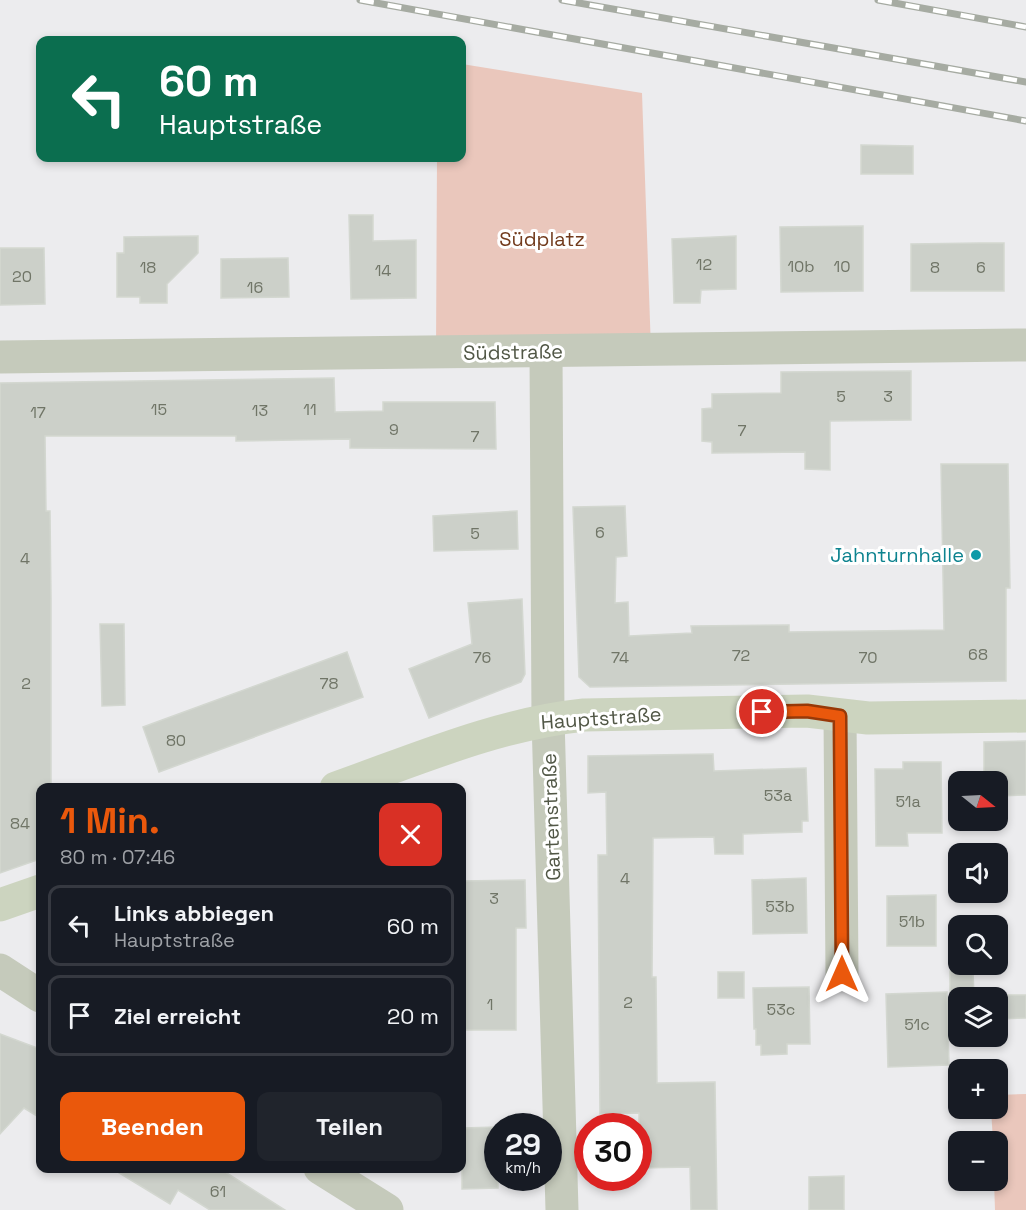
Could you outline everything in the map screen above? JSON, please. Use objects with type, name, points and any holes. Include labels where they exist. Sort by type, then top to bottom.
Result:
[{"type":"main road","name":"Hauptstraße","points":[[350,783],[508,727],[584,715],[807,711],[840,716],[1026,716]]},
{"type":"main road","points":[[0,905],[36,892]]},
{"type":"street","name":"Südstraße","points":[[0,357],[1026,345]]},
{"type":"street","name":"Gartenstraße","points":[[546,352],[548,719],[562,1210]]},
{"type":"street","points":[[840,716],[842,974]]},
{"type":"street","points":[[0,970],[36,993]]},
{"type":"street","points":[[328,1173],[387,1210]]},
{"type":"green space","name":"Südplatz","points":[[466,65],[642,93],[651,350],[436,353],[437,162],[466,162]]},
{"type":"green space","points":[[1026,1094],[1026,1210],[995,1210],[994,1191],[1008,1191],[1008,1131],[992,1131],[992,1119],[1008,1119],[1008,1095]]},
{"type":"building","points":[[861,145],[913,146],[913,174],[861,174]]},
{"type":"building","points":[[349,215],[373,215],[373,241],[416,240],[416,298],[351,299]]},
{"type":"building","points":[[863,226],[863,291],[781,292],[780,227]]},
{"type":"building","points":[[198,236],[198,253],[167,284],[167,303],[140,303],[140,297],[117,297],[117,253],[124,253],[124,237]]},
{"type":"building","points":[[736,236],[736,289],[701,290],[700,303],[674,303],[672,239]]},
{"type":"building","points":[[1004,243],[1004,291],[911,291],[911,244]]},
{"type":"building","points":[[0,248],[44,248],[45,304],[0,305]]},
{"type":"building","points":[[288,258],[289,297],[221,298],[221,259]]},
{"type":"building","points":[[911,371],[911,420],[830,421],[830,470],[805,469],[805,452],[712,453],[712,442],[702,441],[702,409],[712,408],[712,394],[781,393],[781,372]]},
{"type":"building","points":[[334,378],[335,412],[383,411],[383,402],[495,402],[496,449],[350,448],[350,439],[236,441],[236,436],[45,436],[46,511],[50,511],[51,783],[36,783],[36,860],[0,873],[0,383]]},
{"type":"building","points":[[941,464],[1008,464],[1010,588],[1006,588],[1006,681],[590,687],[579,677],[573,507],[625,506],[627,556],[616,557],[615,603],[628,602],[629,636],[692,633],[691,626],[789,625],[789,632],[944,630]]},
{"type":"building","points":[[517,511],[518,549],[434,551],[433,516]]},
{"type":"building","points":[[522,599],[525,674],[521,682],[429,718],[409,669],[472,644],[468,603]]},
{"type":"building","points":[[100,624],[124,624],[125,705],[102,706]]},
{"type":"building","points":[[347,652],[363,697],[159,772],[143,727]]},
{"type":"building","points":[[1026,741],[1026,795],[1008,796],[1008,771],[984,771],[984,742]]},
{"type":"building","points":[[713,754],[714,771],[806,768],[808,821],[802,821],[802,832],[743,834],[743,854],[715,854],[714,837],[653,838],[652,977],[656,977],[657,1083],[715,1082],[717,1210],[691,1210],[690,1167],[652,1168],[652,1113],[600,1113],[598,855],[607,855],[606,792],[588,793],[588,756]]},
{"type":"building","points":[[903,762],[941,762],[942,833],[907,833],[908,846],[876,846],[875,769],[903,769]]},
{"type":"building","points":[[806,878],[807,933],[753,934],[752,880]]},
{"type":"building","points":[[525,880],[526,928],[516,928],[516,1030],[466,1030],[466,881]]},
{"type":"building","points":[[936,895],[936,946],[887,946],[887,896]]},
{"type":"building","points":[[718,972],[744,972],[744,998],[718,998]]},
{"type":"building","points":[[950,975],[973,975],[974,987],[950,987]]},
{"type":"building","points":[[809,987],[810,1044],[787,1044],[787,1054],[761,1055],[761,1045],[756,1045],[756,1029],[754,1029],[753,988]]},
{"type":"building","points":[[947,992],[948,1065],[888,1067],[886,994]]},
{"type":"building","points":[[1008,995],[1026,995],[1026,1018],[1008,1019]]},
{"type":"building","points":[[0,1034],[36,1048],[36,1116],[24,1108],[0,1134]]},
{"type":"building","points":[[484,1127],[484,1188],[462,1189],[462,1173],[466,1173],[466,1128]]},
{"type":"building","points":[[119,1173],[227,1173],[285,1210],[210,1210],[178,1190],[170,1204]]},
{"type":"building","points":[[844,1176],[844,1210],[809,1210],[809,1177]]},
{"type":"railway","points":[[360,0],[1026,121]]},
{"type":"railway","points":[[562,0],[1026,82]]},
{"type":"railway","points":[[878,0],[1026,27]]},
{"type":"place","name":"Jahnturnhalle","points":[[976,555]]},
{"type":"route","points":[[762,712],[807,711],[840,716],[842,974]]}]
